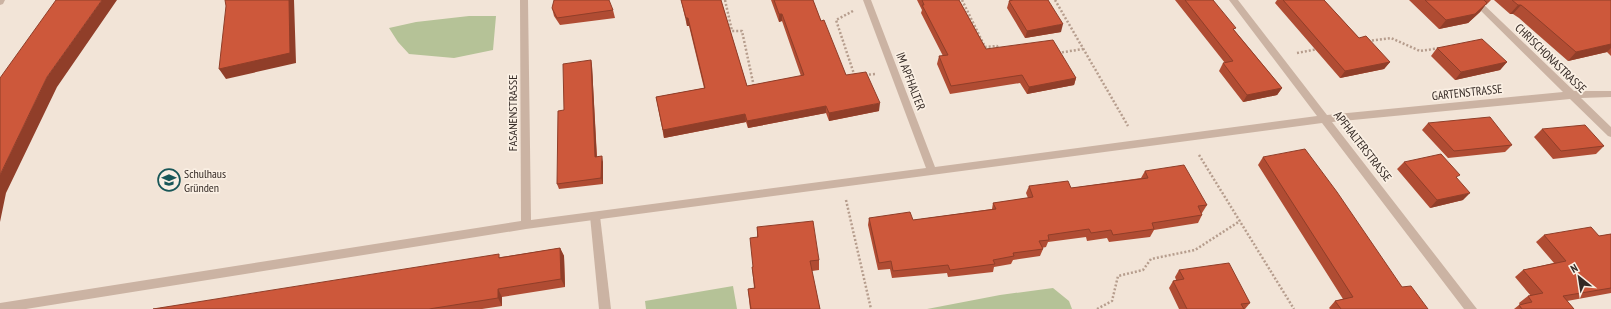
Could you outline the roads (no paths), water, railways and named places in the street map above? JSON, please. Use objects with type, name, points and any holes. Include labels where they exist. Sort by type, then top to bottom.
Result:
[{"type":"street","name":"FASANENSTRASSE","points":[[524,0],[526,225]]},
{"type":"street","name":"APFHALTERSTRASSE","points":[[1233,0],[1471,309]]},
{"type":"street","name":"CHRISCHONASTRASSE","points":[[1474,0],[1611,132]]},
{"type":"street","name":"IM APFHALTER","points":[[867,2],[932,171]]},
{"type":"street","name":"GARTENSTRASSE","points":[[0,308],[526,225],[932,171],[1325,119],[1572,95],[1611,94]]},
{"type":"street","points":[[595,216],[605,309]]},
{"type":"place","name":"Schulhaus Gründen","points":[[169,180]]}]
